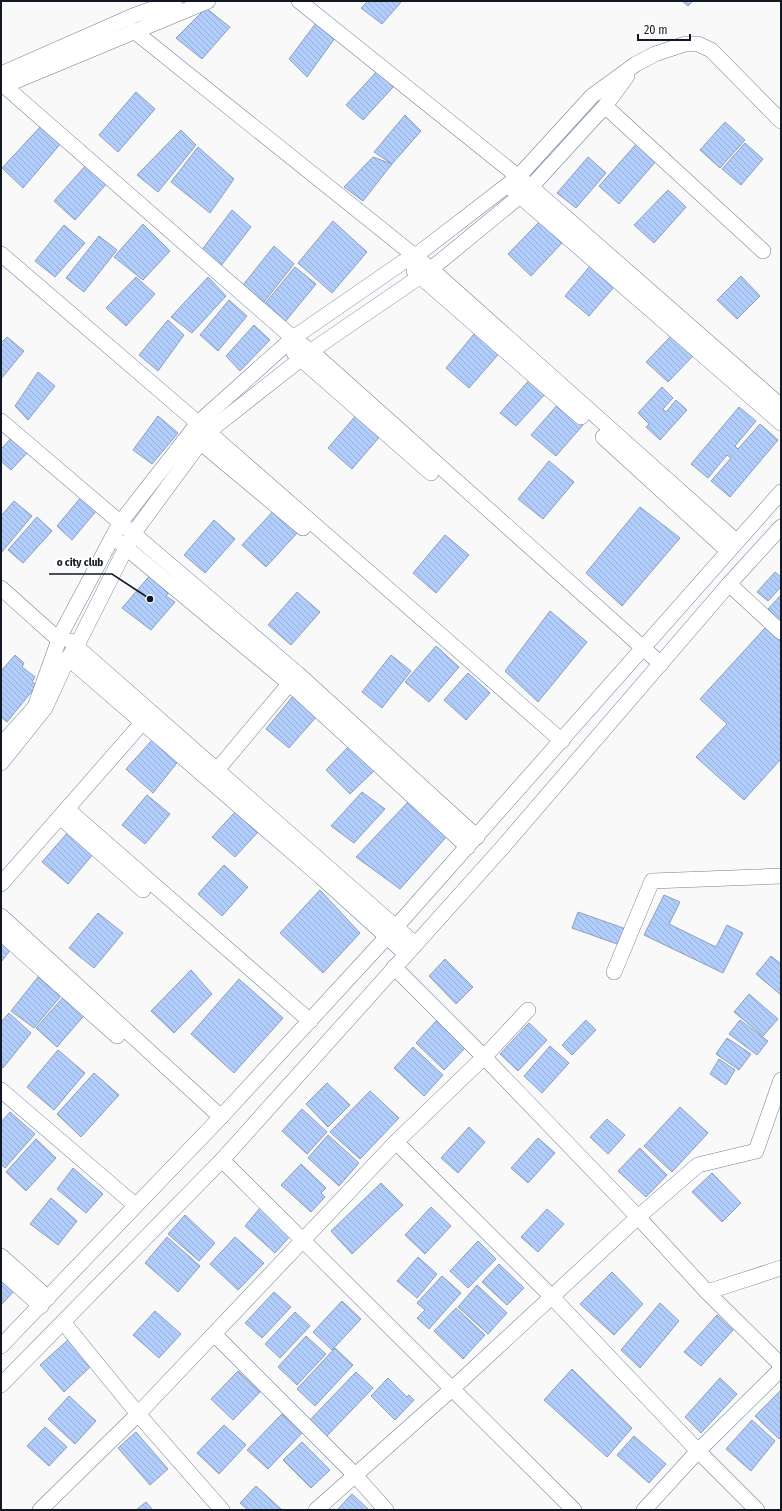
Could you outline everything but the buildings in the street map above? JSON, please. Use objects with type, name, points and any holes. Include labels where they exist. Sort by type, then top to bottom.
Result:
[{"type":"street","points":[[2,83],[135,15],[175,1]]},
{"type":"street","points":[[2,83],[208,1]]},
{"type":"street","points":[[299,1],[513,181],[531,187],[781,406]]},
{"type":"street","points":[[134,31],[426,273],[732,546]]},
{"type":"street","points":[[1,745],[35,707],[60,637],[116,529],[199,433],[288,343],[408,259],[513,181],[592,96],[636,64],[655,54],[685,44],[698,44],[711,50],[781,121]]},
{"type":"street","points":[[1,763],[45,708],[129,541],[199,433],[306,355],[426,273],[531,187],[605,106],[636,64]]},
{"type":"street","points":[[2,83],[288,343],[306,355],[657,668]]},
{"type":"street","points":[[605,106],[763,251]]},
{"type":"street","points":[[513,181],[519,197],[781,423]]},
{"type":"street","points":[[1,254],[199,433],[559,744]]},
{"type":"street","points":[[1,421],[129,541],[294,679],[472,842]]},
{"type":"street","points":[[1,1346],[218,1120],[391,932],[781,492]]},
{"type":"street","points":[[1,1385],[222,1160],[502,848],[728,584],[781,527]]},
{"type":"street","points":[[728,584],[781,632]]},
{"type":"street","points":[[1,588],[60,637],[72,653],[147,718],[314,871],[391,932]]},
{"type":"street","points":[[218,770],[294,679]]},
{"type":"street","points":[[147,718],[218,770],[410,949]]},
{"type":"street","points":[[1,884],[147,718]]},
{"type":"street","points":[[63,813],[306,1025]]},
{"type":"street","points":[[614,972],[652,882],[781,876]]},
{"type":"street","points":[[1,916],[218,1120]]},
{"type":"street","points":[[1,933],[218,1120]]},
{"type":"street","points":[[394,967],[638,1217],[706,1292],[781,1365]]},
{"type":"street","points":[[46,1508],[215,1335],[396,1142],[484,1058],[528,1010]]},
{"type":"street","points":[[316,1510],[354,1474],[452,1389],[638,1217],[698,1165],[756,1151],[781,1080]]},
{"type":"street","points":[[1,1090],[132,1209]]},
{"type":"street","points":[[1,1100],[132,1209]]},
{"type":"street","points":[[396,1142],[552,1297],[698,1451],[757,1510]]},
{"type":"street","points":[[222,1160],[574,1510]]},
{"type":"street","points":[[1,1256],[44,1302]]},
{"type":"street","points":[[706,1292],[781,1268]]},
{"type":"street","points":[[1,1271],[44,1302]]},
{"type":"street","points":[[62,1322],[138,1414],[222,1510]]},
{"type":"street","points":[[215,1335],[354,1474],[386,1510]]},
{"type":"street","points":[[644,1510],[698,1451],[781,1369]]},
{"type":"place","name":"o city club","points":[[150,599]]}]
